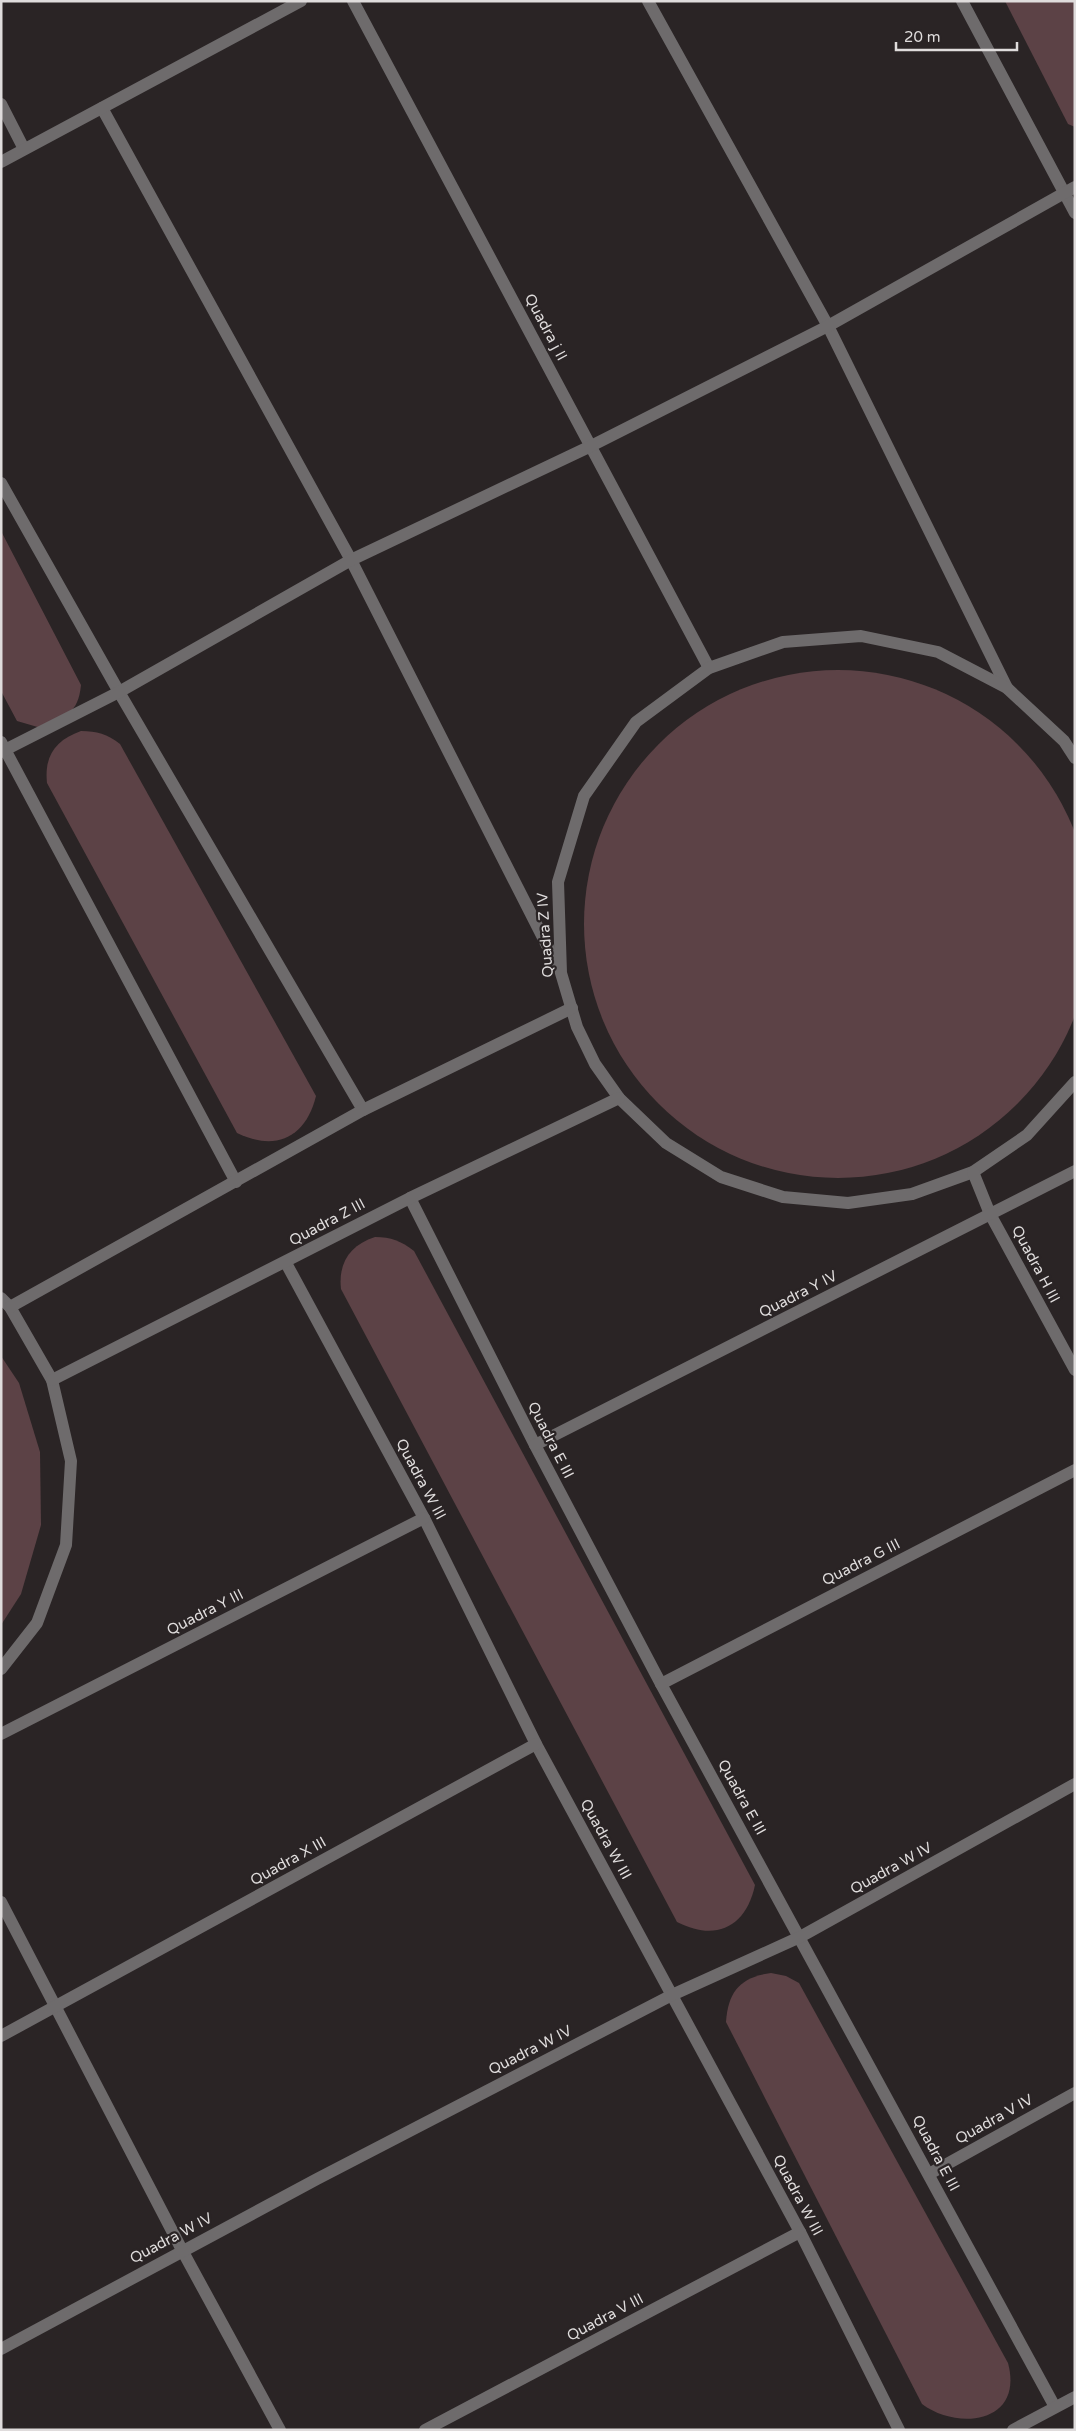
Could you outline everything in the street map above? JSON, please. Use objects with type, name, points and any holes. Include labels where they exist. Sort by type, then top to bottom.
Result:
[{"type":"street","points":[[1,162],[301,1]]},
{"type":"street","name":"Quadra j II","points":[[353,1],[709,668]]},
{"type":"street","points":[[648,1],[828,326],[1007,688]]},
{"type":"street","points":[[962,1],[1069,190],[1075,213]]},
{"type":"street","points":[[1,104],[24,149]]},
{"type":"street","points":[[102,108],[351,560],[561,973]]},
{"type":"street","points":[[236,1182],[3,748],[118,692],[351,560],[591,446],[828,326],[1069,190]]},
{"type":"street","points":[[1,483],[118,692],[363,1110]]},
{"type":"street","name":"Quadra Z IV","points":[[1075,758],[1069,739],[1007,688],[938,652],[861,636],[783,642],[709,668],[636,722],[584,796],[558,882],[561,973],[577,1027],[596,1064],[619,1098],[666,1143],[721,1177],[783,1197],[848,1203],[912,1194],[973,1172],[1027,1135],[1075,1082]]},
{"type":"street","points":[[1,1670],[37,1623],[66,1545],[71,1461],[52,1380],[6,1303],[236,1182],[363,1110],[572,1008]]},
{"type":"street","name":"Quadra Z III","points":[[52,1380],[286,1263],[410,1198],[619,1098]]},
{"type":"street","name":"Quadra Y IV","points":[[535,1445],[1075,1171]]},
{"type":"street","name":"Quadra H III","points":[[973,1172],[990,1214],[1075,1370]]},
{"type":"street","name":"Quadra E III","points":[[410,1198],[535,1445],[661,1684],[1055,2407]]},
{"type":"street","name":"Quadra W III","points":[[286,1263],[424,1518],[536,1744],[800,2232],[899,2430]]},
{"type":"street","name":"Quadra G III","points":[[661,1684],[1075,1470]]},
{"type":"street","name":"Quadra Y III","points":[[1,1734],[424,1518]]},
{"type":"street","name":"Quadra X III","points":[[57,2007],[536,1744]]},
{"type":"street","name":"Quadra W IV","points":[[1,2349],[182,2250],[672,1995],[800,1937],[1075,1784]]},
{"type":"street","points":[[1,1902],[182,2250],[280,2430]]},
{"type":"street","points":[[1,2036],[57,2007]]},
{"type":"street","name":"Quadra V IV","points":[[928,2174],[1075,2093]]},
{"type":"street","name":"Quadra V III","points":[[425,2430],[800,2232]]},
{"type":"street","points":[[1013,2430],[1075,2397]]},
{"type":"shaded area","points":[[1005,1],[1075,1],[1075,127],[1068,124]]},
{"type":"shaded area","points":[[1,531],[81,685],[77,703],[69,713],[41,728],[17,721],[1,691]]},
{"type":"shaded area","points":[[838,670],[888,675],[935,689],[979,713],[1018,744],[1049,783],[1073,827],[1087,874],[1092,924],[1087,974],[1073,1021],[1049,1065],[1018,1104],[979,1135],[935,1159],[888,1173],[838,1178],[788,1173],[741,1159],[697,1135],[658,1104],[627,1065],[603,1021],[589,974],[584,924],[589,874],[603,827],[627,783],[658,744],[697,713],[741,689],[788,675]]},
{"type":"shaded area","points":[[81,731],[102,734],[120,744],[316,1096],[305,1122],[297,1131],[287,1137],[264,1141],[251,1139],[237,1133],[47,783],[48,764],[54,750],[65,739]]},
{"type":"shaded area","points":[[375,1237],[396,1240],[414,1251],[755,1885],[751,1899],[744,1911],[737,1920],[727,1927],[704,1931],[677,1922],[341,1289],[342,1271],[348,1256],[352,1250],[366,1240]]},
{"type":"shaded area","points":[[1,1356],[19,1383],[40,1452],[41,1525],[21,1594],[1,1625]]},
{"type":"shaded area","points":[[771,1973],[786,1976],[799,1983],[1008,2363],[1010,2383],[1006,2399],[997,2409],[985,2416],[969,2419],[953,2417],[937,2412],[922,2404],[726,2022],[730,2002],[738,1988],[751,1978]]}]
